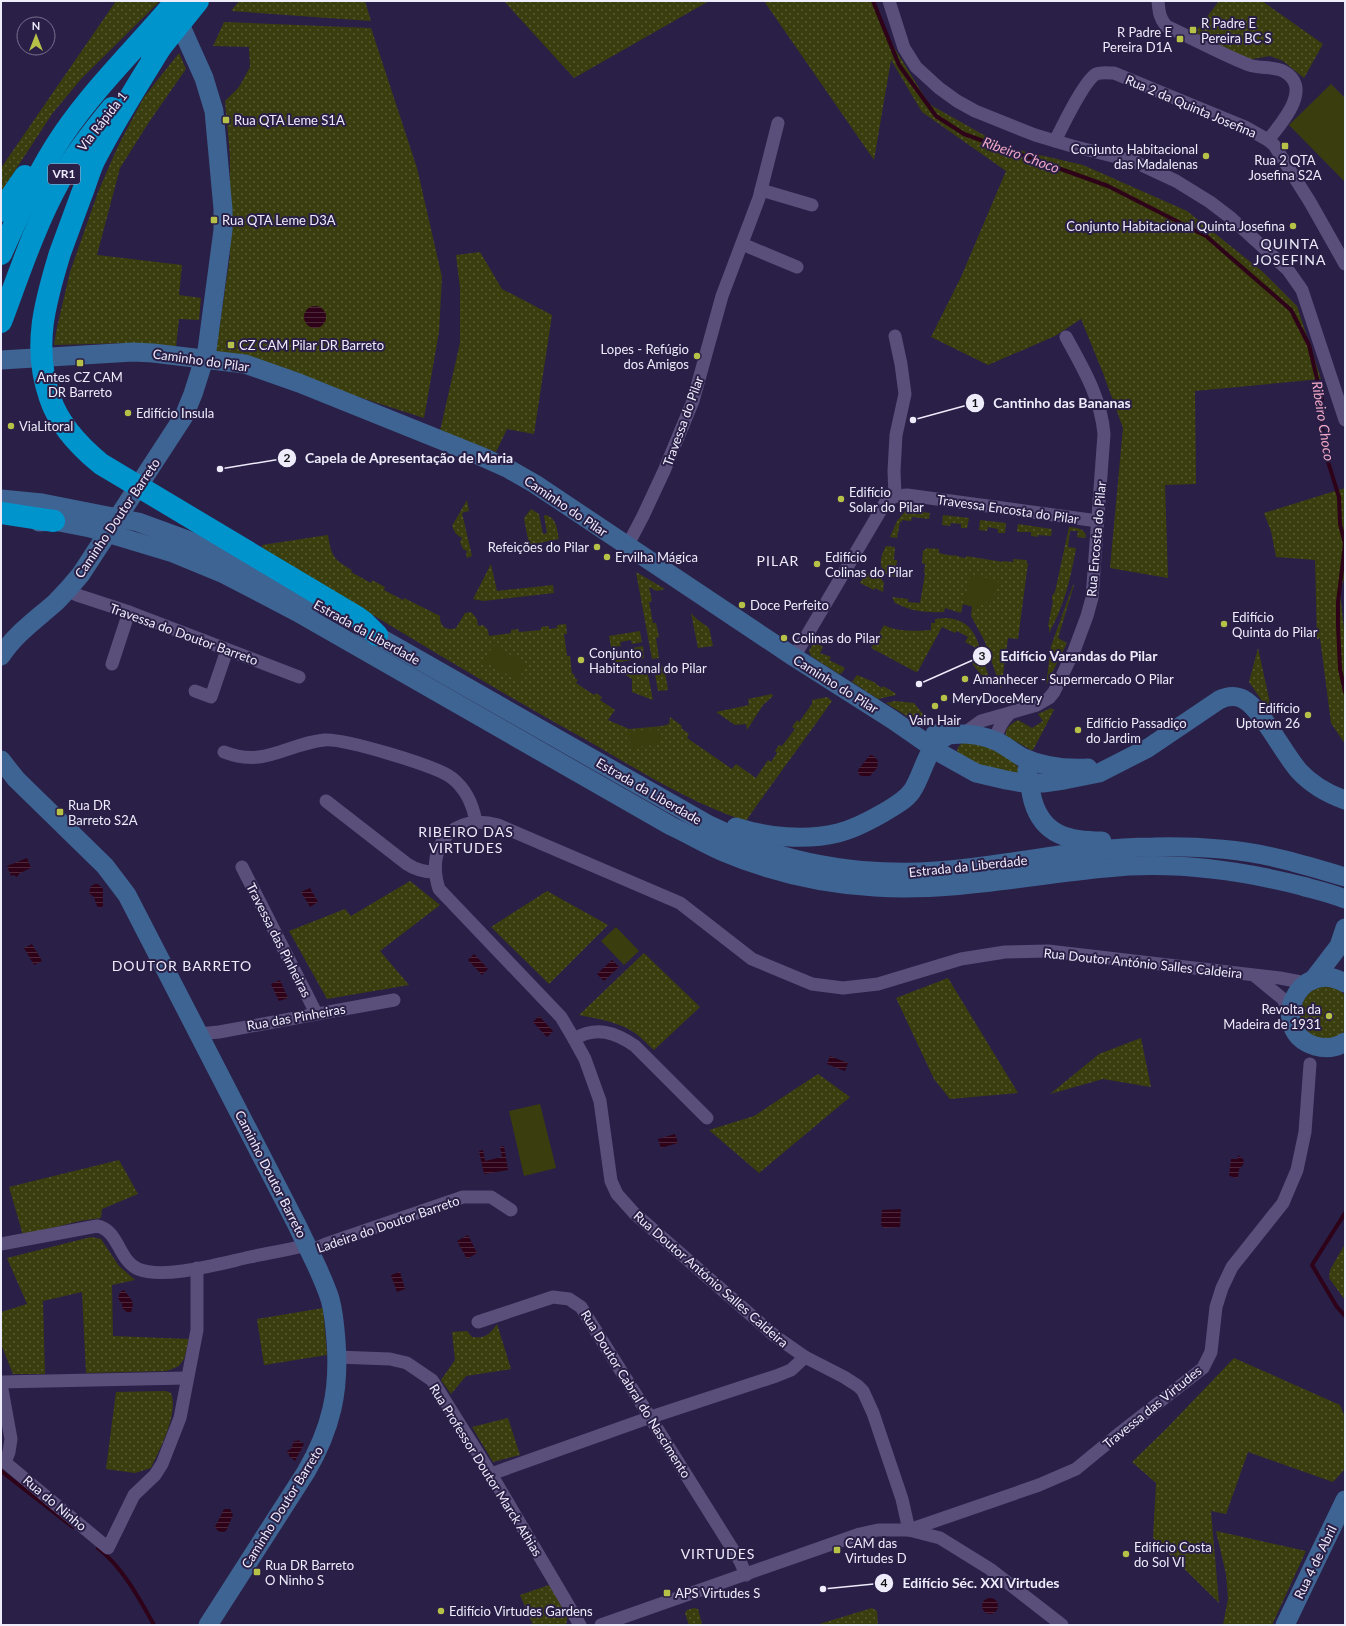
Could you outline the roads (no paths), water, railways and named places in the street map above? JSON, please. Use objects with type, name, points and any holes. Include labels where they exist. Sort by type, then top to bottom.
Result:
[{"type":"highway","name":"Via Rápida 1","points":[[1,254],[25,200],[47,160],[65,133],[99,88],[176,1]]},
{"type":"highway","name":"Via Rápida 1","points":[[1,322],[40,221],[61,179],[93,131],[198,1]]},
{"type":"highway","points":[[161,47],[123,108],[95,161],[65,239],[47,296],[40,344],[43,374],[50,399],[67,430],[82,449],[101,464],[357,617],[377,635]]},
{"type":"highway","points":[[1,212],[68,113],[99,88]]},
{"type":"highway","points":[[1,285],[24,226],[53,168],[88,114],[99,88]]},
{"type":"highway","points":[[1,513],[54,521]]},
{"type":"street","name":"Caminho Doutor Barreto","points":[[1,656],[14,638],[68,590],[89,561],[184,416],[205,360],[223,230],[223,209],[214,111],[199,65],[169,1]]},
{"type":"street","points":[[889,1],[904,48],[916,67],[939,88],[957,101],[975,111],[1055,141],[1133,161],[1176,181],[1210,202],[1226,214],[1288,270],[1302,290],[1345,420]]},
{"type":"street","points":[[1158,1],[1158,12],[1161,20],[1166,26],[1251,66],[1281,70],[1290,76],[1295,86],[1295,98],[1287,116],[1268,140]]},
{"type":"street","name":"Rua 2 da Quinta Josefina","points":[[1055,141],[1087,82],[1096,74],[1105,73],[1114,73],[1244,127],[1268,140],[1274,145],[1306,196],[1345,264]]},
{"type":"street","name":"Travessa do Pilar","points":[[624,545],[632,537],[643,516],[664,471],[693,400],[722,296],[761,190],[778,123]]},
{"type":"street","points":[[761,190],[812,205]]},
{"type":"street","points":[[742,244],[797,267]]},
{"type":"street","points":[[794,657],[885,503],[895,496],[894,471],[896,435],[905,394],[895,336]]},
{"type":"street","name":"Rua Encosta do Pilar","points":[[955,735],[981,721],[1037,705],[1050,698],[1074,652],[1087,616],[1092,598],[1104,434],[1103,423],[1095,392],[1066,337]]},
{"type":"street","name":"Caminho do Pilar","points":[[1,360],[133,352],[245,364],[292,380],[507,468],[535,484],[624,545],[905,728],[933,748],[976,773],[1006,780],[1030,783],[1064,780],[1096,774],[1148,748],[1219,700],[1227,697],[1235,697],[1242,699],[1252,706],[1292,762],[1309,780],[1328,793],[1345,800]]},
{"type":"street","name":"Travessa Encosta do Pilar","points":[[895,496],[907,495],[1098,521]]},
{"type":"street","name":"Estrada da Liberdade","points":[[1,499],[42,503],[94,520],[130,539],[173,553],[224,574],[283,605],[671,826],[720,850],[776,871],[839,884],[875,888],[902,888],[954,886],[1108,867],[1167,866],[1218,870],[1252,875],[1282,881],[1342,897]]},
{"type":"street","name":"Estrada da Liberdade","points":[[1,522],[94,520],[138,522],[190,541],[244,566],[377,635],[709,825],[759,848],[791,858],[833,867],[902,873],[966,869],[1111,849],[1152,847],[1214,848],[1284,860],[1345,877]]},
{"type":"street","name":"Travessa do Doutor Barreto","points":[[68,590],[77,595],[129,612],[299,677]]},
{"type":"street","points":[[112,664],[129,612]]},
{"type":"street","points":[[195,691],[210,697],[227,650]]},
{"type":"street","points":[[996,741],[997,731],[1001,723],[1010,713]]},
{"type":"street","name":"Caminho do Pilar","points":[[905,728],[996,741],[1021,756],[1055,766],[1085,768],[1115,764]]},
{"type":"street","points":[[677,807],[759,834],[801,837],[838,833],[872,819],[906,797],[915,786],[933,748],[940,740],[955,735]]},
{"type":"street","points":[[954,761],[950,752],[955,735]]},
{"type":"street","points":[[224,752],[240,757],[259,757],[273,755],[313,742],[326,740],[345,742],[433,768],[451,777],[459,784],[468,797],[474,810],[476,822]]},
{"type":"street","points":[[1021,756],[1028,774],[1033,800],[1040,818],[1050,828],[1062,836],[1079,840],[1137,841],[1152,847]]},
{"type":"street","name":"Caminho Doutor Barreto","points":[[1,760],[16,779],[91,852],[118,882],[139,916],[320,1272],[330,1300],[337,1357],[336,1393],[327,1429],[315,1457],[208,1625]]},
{"type":"street","points":[[326,801],[407,864],[425,872],[434,872]]},
{"type":"street","name":"Rua Doutor António Salles Caldeira","points":[[910,1530],[902,1499],[867,1397],[858,1386],[805,1357],[775,1336],[634,1213],[617,1194],[610,1177],[600,1101],[586,1059],[561,1017],[439,889],[434,872],[438,847],[443,839],[453,830],[467,824],[487,822],[498,826],[667,896],[680,903],[752,959],[812,984],[843,988],[878,984],[961,959],[1005,952],[1048,951],[1309,982]]},
{"type":"street","name":"Travessa das Pinheiras","points":[[242,867],[316,1013]]},
{"type":"street","points":[[1341,1047],[1319,1048],[1301,1038],[1293,1027],[1290,1013],[1296,993],[1309,982],[1342,937]]},
{"type":"street","points":[[1309,982],[1327,978],[1343,982],[1342,937]]},
{"type":"street","name":"Rua Doutor António Salles Caldeira","points":[[1255,976],[1283,999],[1290,1013]]},
{"type":"street","name":"Rua das Pinheiras","points":[[199,1034],[219,1032],[316,1013],[394,1000]]},
{"type":"street","points":[[574,1039],[592,1032],[604,1032],[622,1037],[635,1046],[706,1118]]},
{"type":"street","name":"Travessa das Virtudes","points":[[910,1530],[1039,1485],[1076,1469],[1203,1368],[1211,1352],[1216,1307],[1222,1288],[1232,1267],[1283,1203],[1297,1170],[1305,1132],[1310,1064]]},
{"type":"street","name":"Ladeira do Doutor Barreto","points":[[1,1244],[97,1226],[103,1227],[110,1232],[130,1264],[136,1268],[157,1272],[180,1271],[308,1248],[332,1242],[463,1197],[491,1197],[511,1210]]},
{"type":"street","points":[[3,1461],[9,1452],[11,1439],[1,1383],[187,1378],[198,1320],[197,1268]]},
{"type":"street","name":"Rua Doutor Cabral do Nascimento","points":[[478,1322],[553,1297],[569,1299],[581,1306],[740,1561],[746,1575]]},
{"type":"street","name":"Rua Professor Doutor Marck Athias","points":[[337,1357],[396,1360],[407,1363],[432,1380],[491,1474],[580,1625]]},
{"type":"street","points":[[491,1474],[651,1417],[791,1370],[805,1357]]},
{"type":"street","name":"Rua do Ninho","points":[[3,1461],[108,1548],[134,1495],[155,1475],[162,1464],[180,1418],[187,1378]]},
{"type":"street","name":"Rua 4 de Abril","points":[[1285,1625],[1345,1500]]},
{"type":"street","points":[[601,1625],[860,1534],[878,1530],[910,1530],[944,1540],[990,1569],[1062,1625]]},
{"type":"waterway","name":"Ribeiro Choco","points":[[873,1],[899,65],[936,116],[964,134],[1108,186],[1206,236],[1291,310],[1309,345],[1322,400],[1322,428],[1325,452],[1339,497],[1340,524],[1345,544],[1338,602],[1338,625],[1340,669],[1345,692]]},
{"type":"waterway","points":[[1345,1213],[1312,1265],[1337,1307],[1345,1316]]},
{"type":"waterway","points":[[1,1471],[73,1527]]},
{"type":"waterway","points":[[98,1548],[123,1574],[154,1625]]},
{"type":"place","name":"R Padre E Pereira BC S","points":[[1193,30]]},
{"type":"place","name":"R Padre E Pereira D1A","points":[[1180,39]]},
{"type":"place","name":"Rua QTA Leme S1A","points":[[226,120]]},
{"type":"place","name":"Rua 2 QTA Josefina S2A","points":[[1285,146]]},
{"type":"place","name":"Conjunto Habitacional das Madalenas","points":[[1206,156]]},
{"type":"place","name":"Rua QTA Leme D3A","points":[[214,220]]},
{"type":"place","name":"Conjunto Habitacional Quinta Josefina","points":[[1293,226]]},
{"type":"place","name":"CZ CAM Pilar DR Barreto","points":[[231,345]]},
{"type":"place","name":"Lopes - Refúgio dos Amigos","points":[[697,356]]},
{"type":"place","name":"Antes CZ CAM DR Barreto","points":[[80,363]]},
{"type":"place","name":"Edifício Insula","points":[[128,413]]},
{"type":"place","name":"Cantinho das Bananas","points":[[913,420]]},
{"type":"place","name":"ViaLitoral","points":[[11,426]]},
{"type":"place","name":"Capela de Apresentação de Maria","points":[[220,469]]},
{"type":"place","name":"Edifício Solar do Pilar","points":[[841,499]]},
{"type":"place","name":"Refeições do Pilar","points":[[597,547]]},
{"type":"place","name":"Ervilha Mágica","points":[[607,557]]},
{"type":"place","name":"Edifício Colinas do Pilar","points":[[817,564]]},
{"type":"place","name":"Doce Perfeito","points":[[742,605]]},
{"type":"place","name":"Edifício Quinta do Pilar","points":[[1224,624]]},
{"type":"place","name":"Colinas do Pilar","points":[[784,638]]},
{"type":"place","name":"Conjunto Habitacional do Pilar","points":[[581,660]]},
{"type":"place","name":"Amanhecer - Supermercado O Pilar","points":[[965,679]]},
{"type":"place","name":"Edifício Varandas do Pilar","points":[[919,684]]},
{"type":"place","name":"MeryDoceMery","points":[[944,698]]},
{"type":"place","name":"Vain Hair","points":[[935,706]]},
{"type":"place","name":"Edifício Uptown 26","points":[[1308,715]]},
{"type":"place","name":"Edifício Passadiço do Jardim","points":[[1078,730]]},
{"type":"place","name":"Rua DR Barreto S2A","points":[[60,812]]},
{"type":"place","name":"Revolta da Madeira de 1931","points":[[1329,1016]]},
{"type":"place","name":"CAM das Virtudes D","points":[[837,1550]]},
{"type":"place","name":"Edifício Costa do Sol VI","points":[[1126,1554]]},
{"type":"place","name":"Rua DR Barreto O Ninho S","points":[[257,1572]]},
{"type":"place","name":"Edifício Séc. XXI Virtudes","points":[[823,1589]]},
{"type":"place","name":"APS Virtudes S","points":[[667,1593]]},
{"type":"place","name":"Edifício Virtudes Gardens","points":[[441,1611]]},
{"type":"district","name":"QUINTA JOSEFINA","points":[[1290,252]]},
{"type":"district","name":"PILAR","points":[[778,561]]},
{"type":"district","name":"RIBEIRO DAS VIRTUDES","points":[[466,840]]},
{"type":"district","name":"DOUTOR BARRETO","points":[[182,966]]},
{"type":"district","name":"VIRTUDES","points":[[718,1554]]}]
